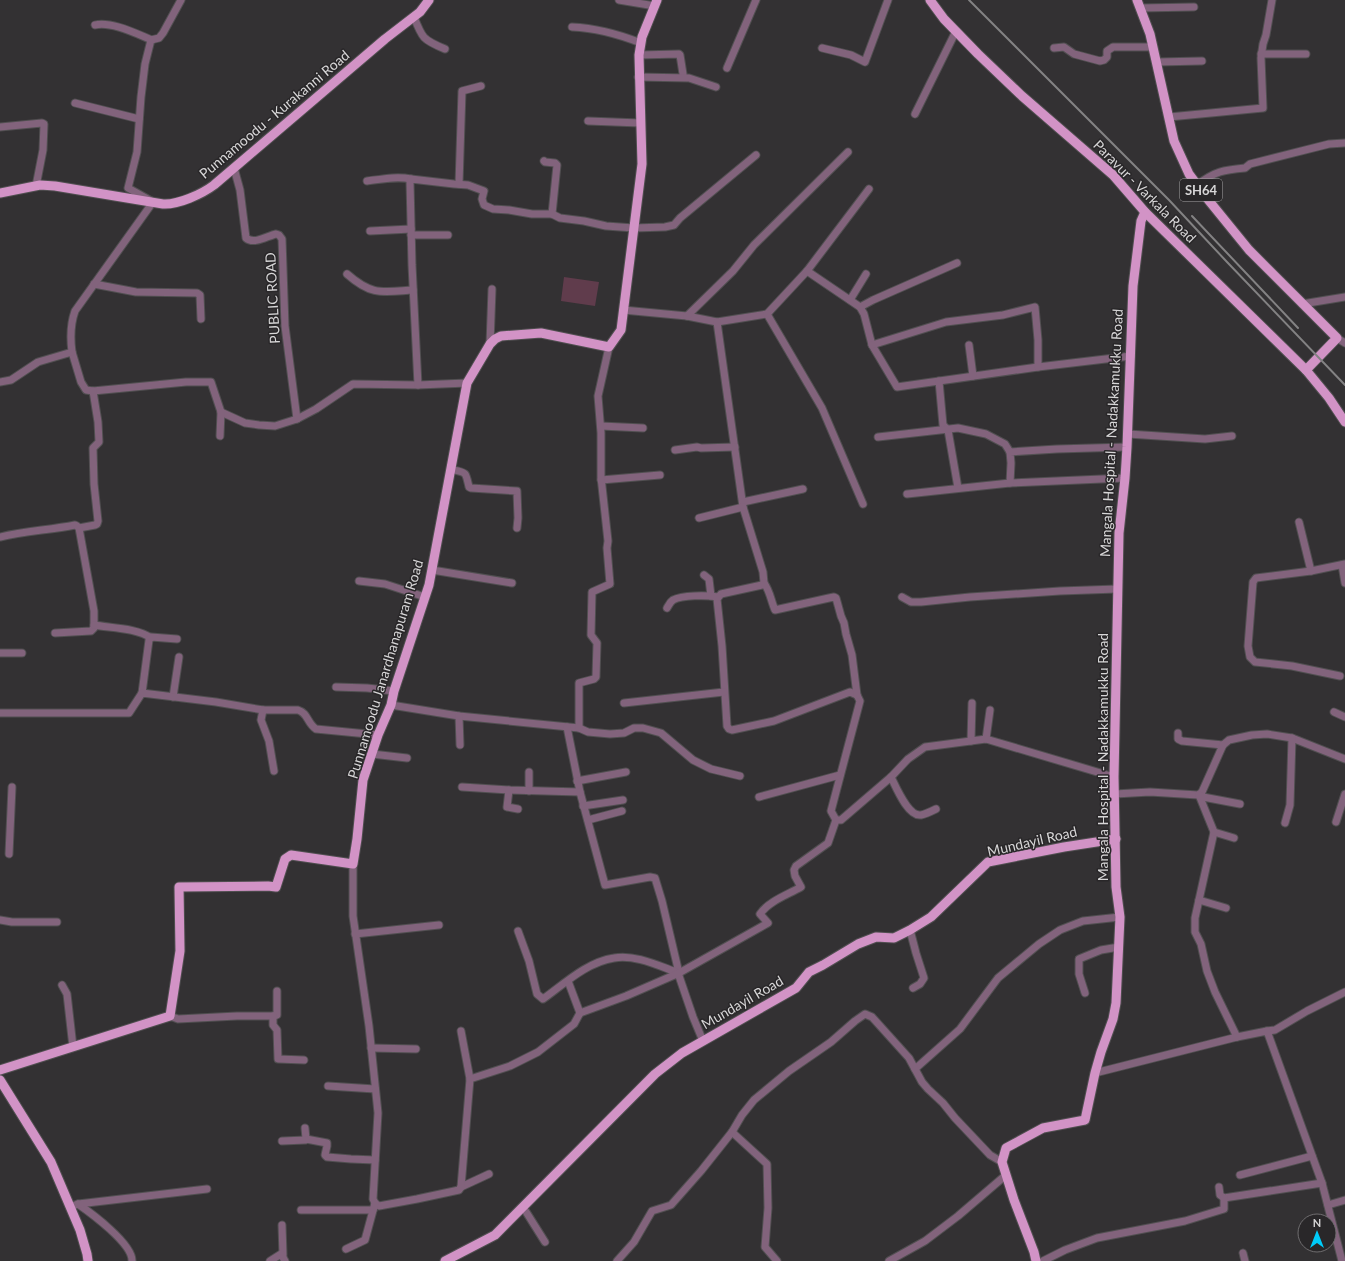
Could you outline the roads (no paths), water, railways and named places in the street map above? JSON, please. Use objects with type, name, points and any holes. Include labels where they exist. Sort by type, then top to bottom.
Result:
[{"type":"main road","name":"Punnamoodu - Kurakanni Road","points":[[0,193],[36,186],[55,186],[163,204],[172,204],[191,197],[211,187],[234,168],[385,39],[414,17],[423,9],[429,0]]},
{"type":"main road","name":"Paravur - Varkala Road","points":[[930,0],[944,19],[1022,96],[1113,175],[1145,212],[1306,370],[1329,398],[1345,422]]},
{"type":"main road","points":[[490,344],[501,336],[541,333],[609,347],[621,330],[642,164],[638,77],[639,55],[641,43],[656,3]]},
{"type":"main road","name":"SH64","points":[[1139,4],[1150,34],[1174,141],[1189,174],[1249,250],[1341,341],[1306,370]]},
{"type":"main road","name":"Mangala Hospital - Nadakkamukku Road","points":[[1002,1162],[1006,1148],[1043,1128],[1085,1120],[1095,1073],[1115,1011],[1120,917],[1116,887],[1114,777],[1119,533],[1128,434],[1133,286],[1141,221],[1145,212]]},
{"type":"main road","name":"Punnamoodu Janardhanapuram Road","points":[[353,864],[363,780],[378,735],[391,705],[394,691],[425,597],[432,570],[467,383],[490,344]]},
{"type":"main road","name":"Mundayil Road","points":[[445,1261],[495,1235],[655,1074],[682,1053],[796,988],[809,972],[858,944],[876,937],[894,938],[910,930],[931,917],[988,862],[1064,847],[1116,839]]},
{"type":"main road","points":[[0,1070],[170,1016],[180,951],[179,887],[276,887],[285,859],[291,855],[353,864]]},
{"type":"main road","points":[[0,1080],[51,1162],[74,1205],[88,1261]]},
{"type":"main road","points":[[1002,1162],[1036,1261]]},
{"type":"street","points":[[95,25],[100,24],[117,27],[152,40],[159,38],[181,0]]},
{"type":"street","points":[[619,0],[656,3]]},
{"type":"street","points":[[727,68],[756,0]]},
{"type":"street","points":[[822,48],[851,55],[865,62],[888,0]]},
{"type":"street","points":[[1169,117],[1263,108],[1261,54],[1272,0]]},
{"type":"street","points":[[1139,4],[1194,7]]},
{"type":"street","points":[[414,17],[423,37],[445,49]]},
{"type":"street","points":[[572,27],[595,28],[641,43]]},
{"type":"street","points":[[915,114],[956,31]]},
{"type":"street","points":[[152,40],[145,64],[137,152],[128,188],[153,202],[75,311],[71,322],[70,337],[72,352],[81,382],[86,390],[93,391],[186,382],[211,382],[221,412],[220,436]]},
{"type":"street","points":[[1054,48],[1064,47],[1074,54],[1100,61],[1107,57],[1107,51],[1113,46],[1153,47]]},
{"type":"street","points":[[639,55],[679,54],[683,74]]},
{"type":"street","points":[[1261,54],[1306,54]]},
{"type":"street","points":[[1157,62],[1202,61]]},
{"type":"street","points":[[638,77],[689,78],[716,88]]},
{"type":"street","points":[[459,184],[462,91],[481,86]]},
{"type":"street","points":[[75,103],[139,119]]},
{"type":"street","points":[[588,121],[640,123]]},
{"type":"street","points":[[0,127],[44,124],[43,150],[36,186]]},
{"type":"street","points":[[1198,185],[1207,177],[1221,171],[1246,168],[1250,164],[1329,144],[1345,143]]},
{"type":"street","points":[[687,316],[733,271],[754,245],[848,152]]},
{"type":"street","points":[[367,181],[404,177],[468,185],[484,191],[482,199],[484,205],[494,209],[532,214],[552,214],[560,218],[606,226],[634,228],[665,227],[674,225],[680,218],[756,155]]},
{"type":"street","points":[[544,161],[555,163],[557,165],[552,214]]},
{"type":"street","name":"PUBLIC ROAD","points":[[234,168],[240,190],[246,238],[250,241],[254,241],[276,234],[282,239],[285,326],[293,393],[298,419]]},
{"type":"street","points":[[411,179],[411,232],[418,385]]},
{"type":"street","points":[[623,310],[687,316],[717,322],[767,314],[807,271],[868,189]]},
{"type":"street","points":[[370,231],[448,235]]},
{"type":"street","points":[[860,307],[957,263]]},
{"type":"street","points":[[807,271],[860,307],[864,314],[872,345],[896,387],[1038,367],[1131,356]]},
{"type":"street","points":[[348,274],[362,286],[376,292],[413,290]]},
{"type":"street","points":[[850,300],[866,274]]},
{"type":"street","points":[[94,284],[136,292],[197,293],[200,295],[201,319]]},
{"type":"street","points":[[490,344],[492,289]]},
{"type":"street","points":[[1302,304],[1345,297]]},
{"type":"street","points":[[872,345],[946,322],[1002,315],[1035,307],[1038,340],[1038,367]]},
{"type":"street","points":[[767,314],[822,408],[863,504]]},
{"type":"street","points":[[470,1079],[510,1066],[538,1052],[574,1024],[580,1013],[626,996],[679,973],[768,923],[760,914],[765,907],[773,901],[801,887],[795,876],[794,870],[796,866],[828,843],[836,820],[831,811],[860,701],[857,694],[852,655],[845,625],[836,598],[834,597],[775,610],[772,603],[767,586],[764,583],[763,572],[743,505],[717,322]]},
{"type":"street","points":[[969,345],[973,376]]},
{"type":"street","points":[[579,728],[579,683],[594,679],[596,677],[597,644],[591,635],[592,592],[610,584],[607,548],[608,541],[601,480],[601,426],[598,396],[609,347]]},
{"type":"street","points":[[0,382],[11,380],[38,362],[72,352]]},
{"type":"street","points":[[939,381],[943,425],[948,430],[958,488]]},
{"type":"street","points":[[221,412],[246,423],[278,426],[298,419],[353,384],[418,385],[467,383]]},
{"type":"street","points":[[0,537],[50,529],[59,529],[75,525],[79,528],[98,523],[94,484],[93,448],[98,442],[98,422],[93,391]]},
{"type":"street","points":[[601,426],[643,428]]},
{"type":"street","points":[[878,437],[958,428],[986,434],[1005,444],[1010,452],[1010,483]]},
{"type":"street","points":[[1128,434],[1206,439],[1232,436]]},
{"type":"street","points":[[675,450],[697,447],[735,447]]},
{"type":"street","points":[[1010,452],[1127,447]]},
{"type":"street","points":[[451,469],[464,472],[466,474],[469,487],[471,488],[517,491],[517,528]]},
{"type":"street","points":[[601,480],[660,475]]},
{"type":"street","points":[[907,494],[1010,483],[1125,478]]},
{"type":"street","points":[[699,518],[803,490]]},
{"type":"street","points":[[1300,522],[1311,571]]},
{"type":"street","points":[[55,633],[91,631],[94,629],[94,611],[79,528]]},
{"type":"street","points":[[1340,676],[1292,666],[1255,662],[1249,655],[1248,643],[1254,580],[1260,577],[1311,571],[1344,565],[1345,583]]},
{"type":"street","points":[[432,570],[512,583]]},
{"type":"street","points":[[704,575],[709,579],[717,599],[722,646],[727,726],[729,729],[732,730],[774,721],[850,692],[857,694]]},
{"type":"street","points":[[359,581],[385,584],[425,597]]},
{"type":"street","points":[[667,608],[675,599],[715,596],[764,583]]},
{"type":"street","points":[[902,597],[911,602],[921,602],[976,596],[1117,589]]},
{"type":"street","points":[[94,625],[136,632],[151,638],[177,639]]},
{"type":"street","points":[[0,713],[129,713],[142,693],[149,640],[151,638]]},
{"type":"street","points":[[0,653],[22,653]]},
{"type":"street","points":[[173,697],[179,656]]},
{"type":"street","points":[[336,687],[394,691]]},
{"type":"street","points":[[624,703],[724,692]]},
{"type":"street","points":[[142,693],[216,702],[263,710],[298,710],[305,714],[311,726],[316,729],[378,735]]},
{"type":"street","points":[[971,741],[972,703]]},
{"type":"street","points":[[391,705],[459,716],[579,728],[588,732],[610,734],[624,733],[634,728],[643,728],[661,733],[693,760],[711,769],[740,776]]},
{"type":"street","points":[[263,710],[261,720],[269,741],[274,771]]},
{"type":"street","points":[[986,739],[990,710]]},
{"type":"street","points":[[1334,712],[1345,717]]},
{"type":"street","points":[[459,716],[460,745]]},
{"type":"street","points":[[567,727],[577,781],[605,885],[650,877],[655,878],[679,973],[693,1017],[703,1041]]},
{"type":"street","points":[[1178,733],[1178,739],[1182,741],[1223,745]]},
{"type":"street","points":[[1199,795],[1202,792],[1223,745],[1230,740],[1252,735],[1267,734],[1292,738],[1345,759]]},
{"type":"street","points":[[1285,823],[1290,804],[1292,738]]},
{"type":"street","points":[[836,820],[841,820],[891,777],[908,759],[925,747],[986,739],[1114,777]]},
{"type":"street","points":[[372,754],[407,758]]},
{"type":"street","points":[[530,772],[530,791]]},
{"type":"street","points":[[577,781],[626,772]]},
{"type":"street","points":[[759,798],[840,775]]},
{"type":"street","points":[[891,777],[908,808],[914,814],[920,815],[936,809]]},
{"type":"street","points":[[9,854],[12,787]]},
{"type":"street","points":[[462,787],[580,792]]},
{"type":"street","points":[[509,790],[507,807],[518,809]]},
{"type":"street","points":[[1115,794],[1150,792],[1199,795],[1240,804]]},
{"type":"street","points":[[1336,822],[1345,794]]},
{"type":"street","points":[[1199,795],[1214,832],[1195,918],[1195,932],[1201,944],[1207,971],[1215,992],[1237,1037]]},
{"type":"street","points":[[584,806],[623,800]]},
{"type":"street","points":[[588,820],[622,811]]},
{"type":"street","points":[[1214,832],[1234,838]]},
{"type":"street","points":[[346,1249],[365,1240],[374,1207],[373,1199],[378,1113],[371,1048],[353,916],[353,864]]},
{"type":"street","points":[[1199,900],[1226,908]]},
{"type":"street","points":[[915,1069],[960,1029],[998,978],[1039,944],[1060,930],[1083,921],[1120,917]]},
{"type":"street","points":[[0,920],[12,922],[57,922]]},
{"type":"street","points":[[356,934],[439,925]]},
{"type":"street","points":[[910,930],[924,978],[920,984],[912,988]]},
{"type":"street","points":[[518,931],[529,961],[537,994],[543,999],[591,965],[614,957],[631,958],[650,962],[679,973]]},
{"type":"street","points":[[1085,993],[1079,974],[1079,959],[1101,950],[1119,947]]},
{"type":"street","points":[[568,982],[580,1013]]},
{"type":"street","points":[[62,985],[67,994],[73,1047]]},
{"type":"street","points":[[170,1016],[178,1019],[273,1016],[277,1015],[277,991]]},
{"type":"street","points":[[1095,1073],[1237,1037],[1275,1030],[1345,992]]},
{"type":"street","points":[[616,1261],[634,1242],[652,1211],[671,1205],[701,1171],[732,1132],[742,1115],[754,1100],[789,1071],[831,1042],[865,1014],[872,1017],[904,1051],[922,1082],[943,1103],[990,1156],[1002,1162]]},
{"type":"street","points":[[273,1016],[273,1025],[277,1030],[278,1036],[278,1059],[304,1060]]},
{"type":"street","points":[[461,1031],[470,1079],[462,1186]]},
{"type":"street","points":[[1268,1031],[1322,1183],[1342,1251],[1342,1261]]},
{"type":"street","points":[[371,1048],[416,1049]]},
{"type":"street","points":[[328,1086],[375,1089]]},
{"type":"street","points":[[305,1128],[306,1140]]},
{"type":"street","points":[[732,1132],[767,1164],[768,1208],[765,1247],[777,1261]]},
{"type":"street","points":[[282,1141],[306,1140],[326,1143],[327,1146],[325,1155],[327,1157],[375,1160]]},
{"type":"street","points":[[1240,1176],[1312,1156]]},
{"type":"street","points":[[301,1210],[374,1207],[417,1200],[459,1190],[462,1186],[489,1174]]},
{"type":"street","points":[[889,1261],[925,1241],[1006,1176]]},
{"type":"street","points":[[1224,1198],[1322,1183]]},
{"type":"street","points":[[1043,1261],[1065,1250],[1097,1238],[1185,1221],[1224,1210],[1224,1198],[1220,1195],[1218,1187]]},
{"type":"street","points":[[74,1205],[207,1189]]},
{"type":"street","points":[[1328,1205],[1345,1200]]},
{"type":"street","points":[[74,1205],[95,1216],[110,1229],[122,1242],[132,1258],[132,1261]]},
{"type":"street","points":[[523,1207],[545,1242]]},
{"type":"street","points":[[282,1225],[284,1258]]},
{"type":"street","points":[[1243,1253],[1245,1261]]},
{"type":"street","points":[[270,1261],[280,1254],[284,1258]]},
{"type":"railway","points":[[969,0],[1169,200],[1345,385]]},
{"type":"railway","points":[[1192,216],[1298,328]]}]
